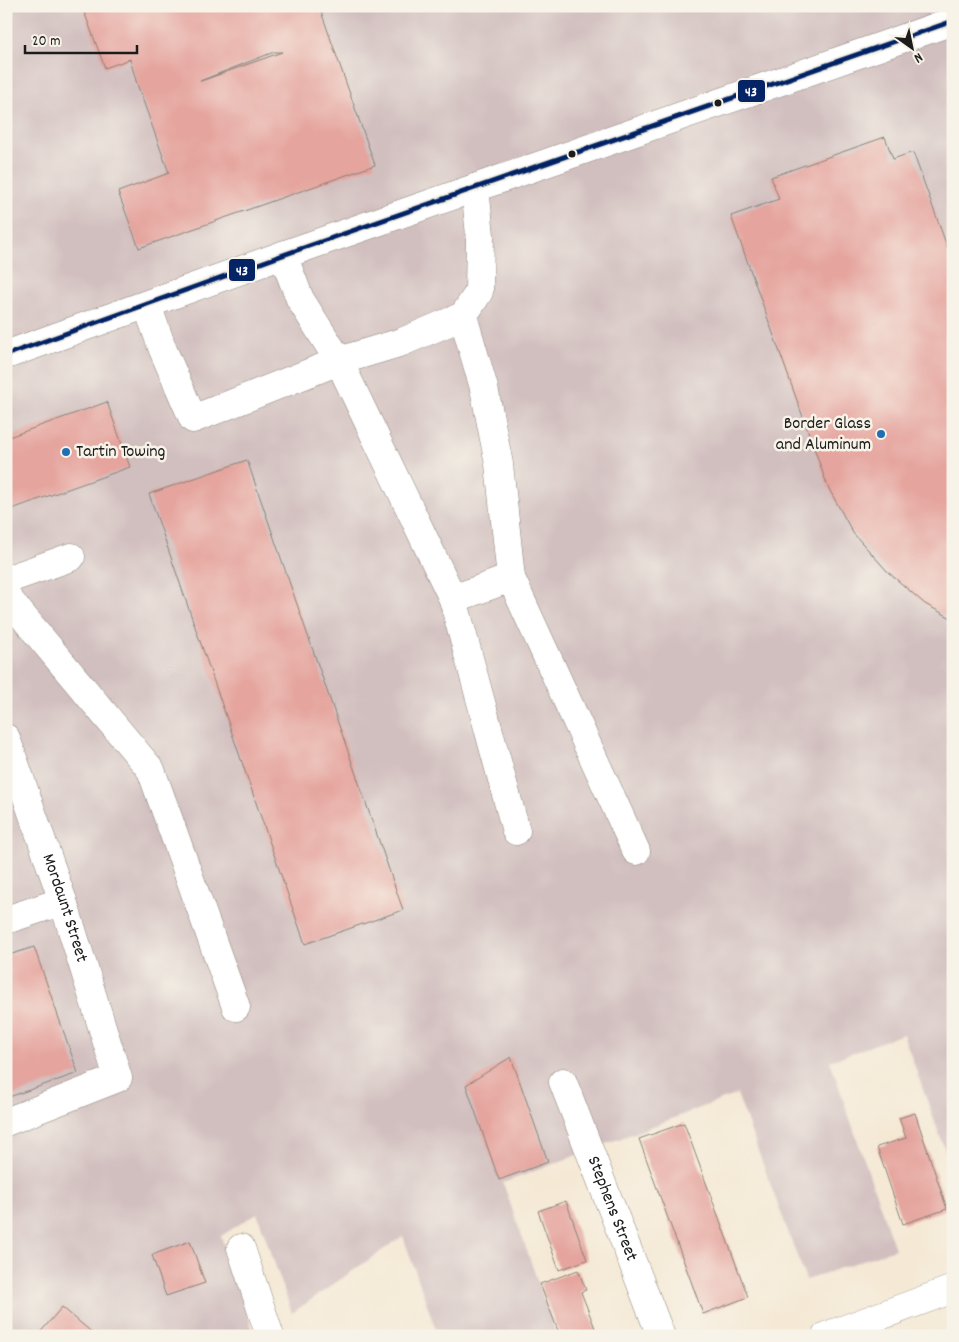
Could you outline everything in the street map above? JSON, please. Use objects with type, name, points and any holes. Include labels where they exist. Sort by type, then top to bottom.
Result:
[{"type":"main road","points":[[6,355],[284,255],[953,21]]},
{"type":"main road","points":[[147,305],[163,350],[193,419],[339,361],[402,342],[463,316],[479,292],[480,235],[475,188]]},
{"type":"main road","points":[[284,255],[300,299],[339,361],[453,599],[516,831]]},
{"type":"main road","points":[[463,316],[484,388],[499,464],[511,578],[636,851]]},
{"type":"main road","points":[[6,580],[71,557]]},
{"type":"main road","points":[[453,599],[511,578]]},
{"type":"main road","points":[[6,596],[151,770],[236,1007]]},
{"type":"main road","name":"Mordaunt Street","points":[[6,738],[63,901],[118,1078],[6,1122]]},
{"type":"main road","points":[[6,920],[63,901]]},
{"type":"main road","name":"Stephens Street","points":[[563,1082],[661,1336]]},
{"type":"main road","points":[[241,1248],[270,1336]]},
{"type":"main road","points":[[826,1336],[953,1289]]},
{"type":"shaded area","points":[[6,6],[953,6],[953,1172],[903,1034],[830,1061],[895,1249],[806,1280],[737,1094],[503,1183],[557,1336],[438,1336],[403,1236],[292,1313],[257,1213],[221,1236],[255,1336],[6,1336]]},
{"type":"building","points":[[82,6],[319,6],[375,165],[139,248],[118,192],[169,173],[130,59],[105,68]],"holes":[[[274,52],[282,52],[201,81],[200,81]]]},
{"type":"building","name":"Border Glass and Aluminum","points":[[885,137],[893,159],[913,152],[953,263],[953,619],[925,604],[888,572],[853,533],[828,487],[731,216],[779,199],[771,177]]},
{"type":"building","name":"Tartin Towing","points":[[107,402],[130,467],[6,511],[6,438]]},
{"type":"building","points":[[247,460],[403,910],[305,944],[149,494]]},
{"type":"building","points":[[34,947],[78,1073],[6,1098],[6,956]]},
{"type":"building","points":[[511,1057],[548,1162],[499,1180],[466,1085]]},
{"type":"building","points":[[915,1113],[947,1209],[903,1224],[877,1147],[906,1138],[899,1118]]},
{"type":"building","points":[[684,1123],[748,1297],[703,1314],[639,1139]]},
{"type":"building","points":[[566,1201],[587,1260],[559,1270],[538,1211]]},
{"type":"building","points":[[190,1241],[205,1283],[166,1296],[152,1255]]},
{"type":"building","points":[[578,1270],[586,1290],[581,1292],[598,1336],[560,1336],[540,1284]]},
{"type":"building","points":[[62,1307],[96,1336],[37,1336]]},
{"type":"transit line","name":"43","points":[[6,355],[283,255],[953,21]]},
{"type":"place","name":"Border Glass and Aluminum","points":[[881,434]]},
{"type":"place","name":"Tartin Towing","points":[[66,452]]}]
